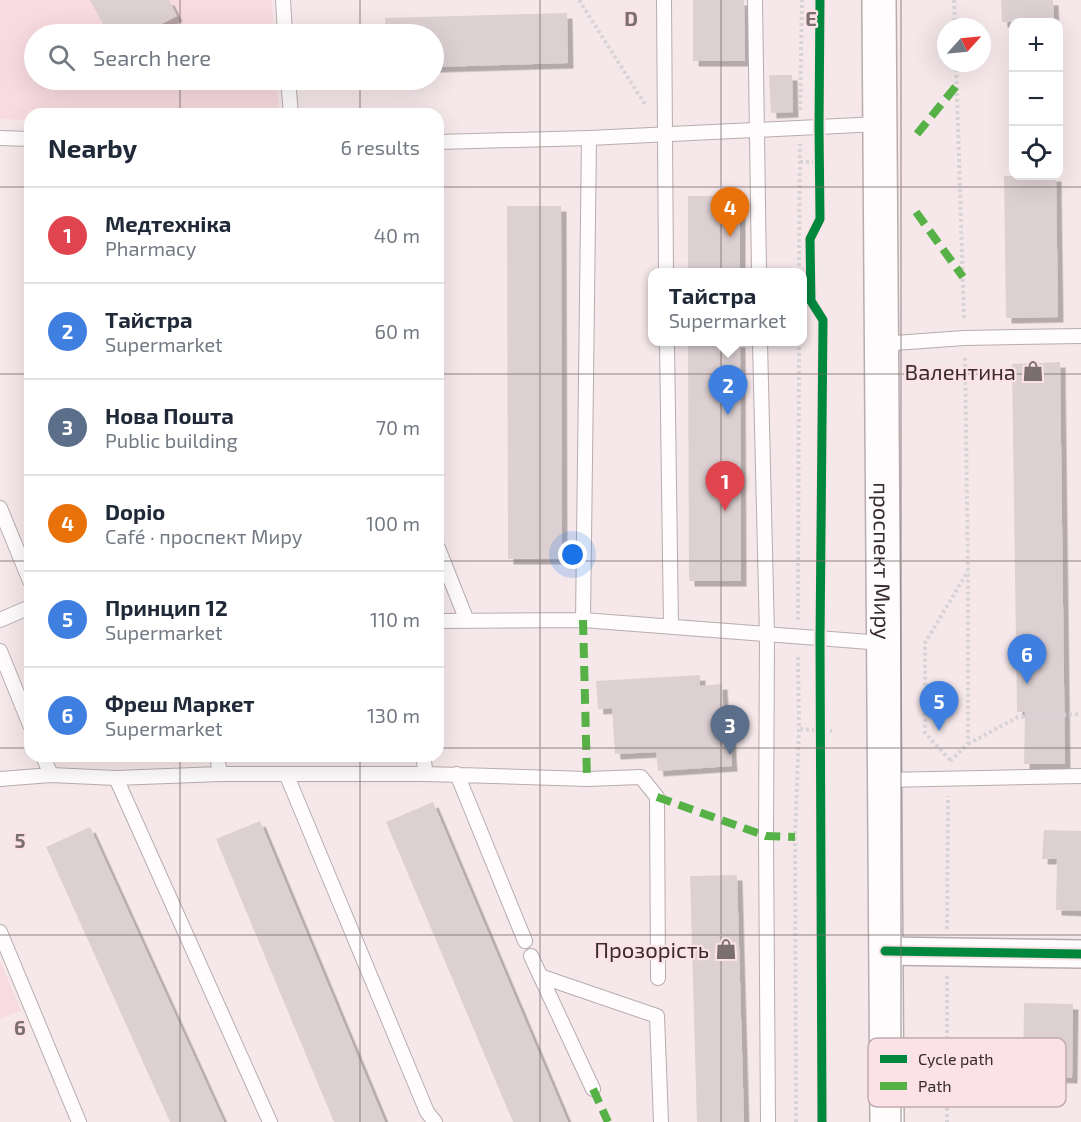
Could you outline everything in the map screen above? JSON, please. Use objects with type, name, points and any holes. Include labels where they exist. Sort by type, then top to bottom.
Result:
[{"type":"main road","name":"проспект Миру","points":[[879,0],[886,1038]]},
{"type":"main road","name":"проспект Миру","points":[[886,1107],[886,1122]]},
{"type":"street","points":[[885,951],[1081,954]]},
{"type":"lane","points":[[283,0],[284,24]]},
{"type":"lane","points":[[664,0],[666,268]]},
{"type":"lane","points":[[755,0],[759,268]]},
{"type":"lane","points":[[289,90],[290,108]]},
{"type":"lane","points":[[444,142],[589,138],[880,124]]},
{"type":"lane","points":[[0,138],[24,139]]},
{"type":"lane","points":[[583,620],[589,138]]},
{"type":"lane","points":[[882,344],[964,338],[1081,336]]},
{"type":"lane","points":[[667,346],[671,626]]},
{"type":"lane","points":[[760,346],[767,635],[768,1122]]},
{"type":"lane","points":[[0,508],[24,566]]},
{"type":"lane","points":[[444,563],[467,621]]},
{"type":"lane","points":[[0,620],[24,610]]},
{"type":"lane","points":[[444,621],[583,620],[884,643]]},
{"type":"lane","points":[[0,651],[24,710]]},
{"type":"lane","points":[[46,762],[51,775]]},
{"type":"lane","points":[[218,762],[220,774]]},
{"type":"lane","points":[[424,762],[426,774]]},
{"type":"lane","points":[[0,780],[51,775],[116,778],[220,774],[286,776],[457,774],[587,779],[641,777],[657,797],[658,978]]},
{"type":"lane","points":[[457,774],[525,941]]},
{"type":"lane","points":[[286,776],[427,1112],[435,1122]]},
{"type":"lane","points":[[884,780],[1081,776]]},
{"type":"lane","points":[[116,778],[270,1122]]},
{"type":"lane","points":[[0,932],[80,1122]]},
{"type":"lane","points":[[531,956],[593,1089]]},
{"type":"lane","points":[[540,976],[657,1016],[661,1122]]},
{"type":"path","points":[[579,0],[664,134]]},
{"type":"path","points":[[799,268],[802,0]]},
{"type":"path","points":[[954,0],[955,18]]},
{"type":"path","points":[[956,72],[964,338],[968,744]]},
{"type":"path","points":[[819,127],[819,174]]},
{"type":"path","points":[[800,162],[819,162]]},
{"type":"path","points":[[796,1122],[795,837],[799,729],[799,346]]},
{"type":"path","points":[[950,760],[925,733],[925,643],[968,571]]},
{"type":"path","points":[[947,1038],[950,760],[968,744],[1018,717],[1080,714]]},
{"type":"path","points":[[820,718],[820,741]]},
{"type":"path","points":[[799,729],[832,731]]},
{"type":"shaded area","points":[[0,0],[272,0],[273,24],[24,24],[24,90],[278,90],[279,108],[24,108],[24,120],[0,119]]},
{"type":"shaded area","points":[[0,960],[21,1011],[0,1019]]},
{"type":"building","points":[[90,0],[169,0],[177,16],[161,24],[103,24]]},
{"type":"building","points":[[693,0],[744,0],[745,61],[693,61]]},
{"type":"building","points":[[1001,0],[1053,0],[1054,18],[1009,18],[1009,22],[1002,22]]},
{"type":"building","points":[[567,13],[568,63],[444,67],[444,24],[385,24],[385,18]]},
{"type":"building","points":[[769,75],[792,75],[793,112],[771,113]]},
{"type":"building","points":[[1004,176],[1009,176],[1009,180],[1056,180],[1058,317],[1006,318]]},
{"type":"building","points":[[688,196],[740,196],[740,268],[688,268]]},
{"type":"building","points":[[507,206],[561,206],[562,559],[508,559]]},
{"type":"building","points":[[688,346],[740,346],[741,581],[689,581]]},
{"type":"building","points":[[1060,362],[1065,764],[1024,764],[1025,712],[1017,712],[1012,364]]},
{"type":"building","points":[[700,675],[700,686],[722,684],[724,720],[729,720],[732,766],[658,771],[656,752],[615,754],[612,708],[598,709],[596,681]]},
{"type":"building","points":[[433,802],[568,1122],[513,1122],[386,822]]},
{"type":"building","points":[[260,821],[385,1122],[334,1122],[216,839]]},
{"type":"building","points":[[90,827],[224,1122],[170,1122],[46,847]]},
{"type":"building","points":[[1044,830],[1081,831],[1081,911],[1056,910],[1057,859],[1042,859]]},
{"type":"building","points":[[737,875],[744,1122],[697,1122],[690,876]]},
{"type":"building","points":[[1024,1003],[1073,1004],[1072,1078],[1066,1078],[1066,1038],[1024,1038]]},
{"type":"marked path","points":[[917,134],[957,85]]},
{"type":"marked path","points":[[916,212],[963,277]]},
{"type":"marked path","points":[[583,620],[587,779]]},
{"type":"marked path","points":[[657,797],[766,836],[795,837]]},
{"type":"marked path","points":[[593,1089],[608,1122]]},
{"type":"cycle path","points":[[820,0],[820,219],[810,239],[811,301],[823,320],[820,639],[822,1122]]},
{"type":"cycle path","points":[[885,951],[1081,954]]},
{"type":"place","name":"Dopio","points":[[730,237]]},
{"type":"place","name":"Валентина","points":[[1033,371]]},
{"type":"place","name":"Тайстра","points":[[728,415]]},
{"type":"place","name":"Медтехніка","points":[[725,511]]},
{"type":"place","name":"Фреш Маркет","points":[[1027,684]]},
{"type":"place","name":"Принцип 12","points":[[939,731]]},
{"type":"place","name":"Нова Пошта","points":[[730,755]]},
{"type":"place","name":"Прозорість","points":[[726,949]]}]
